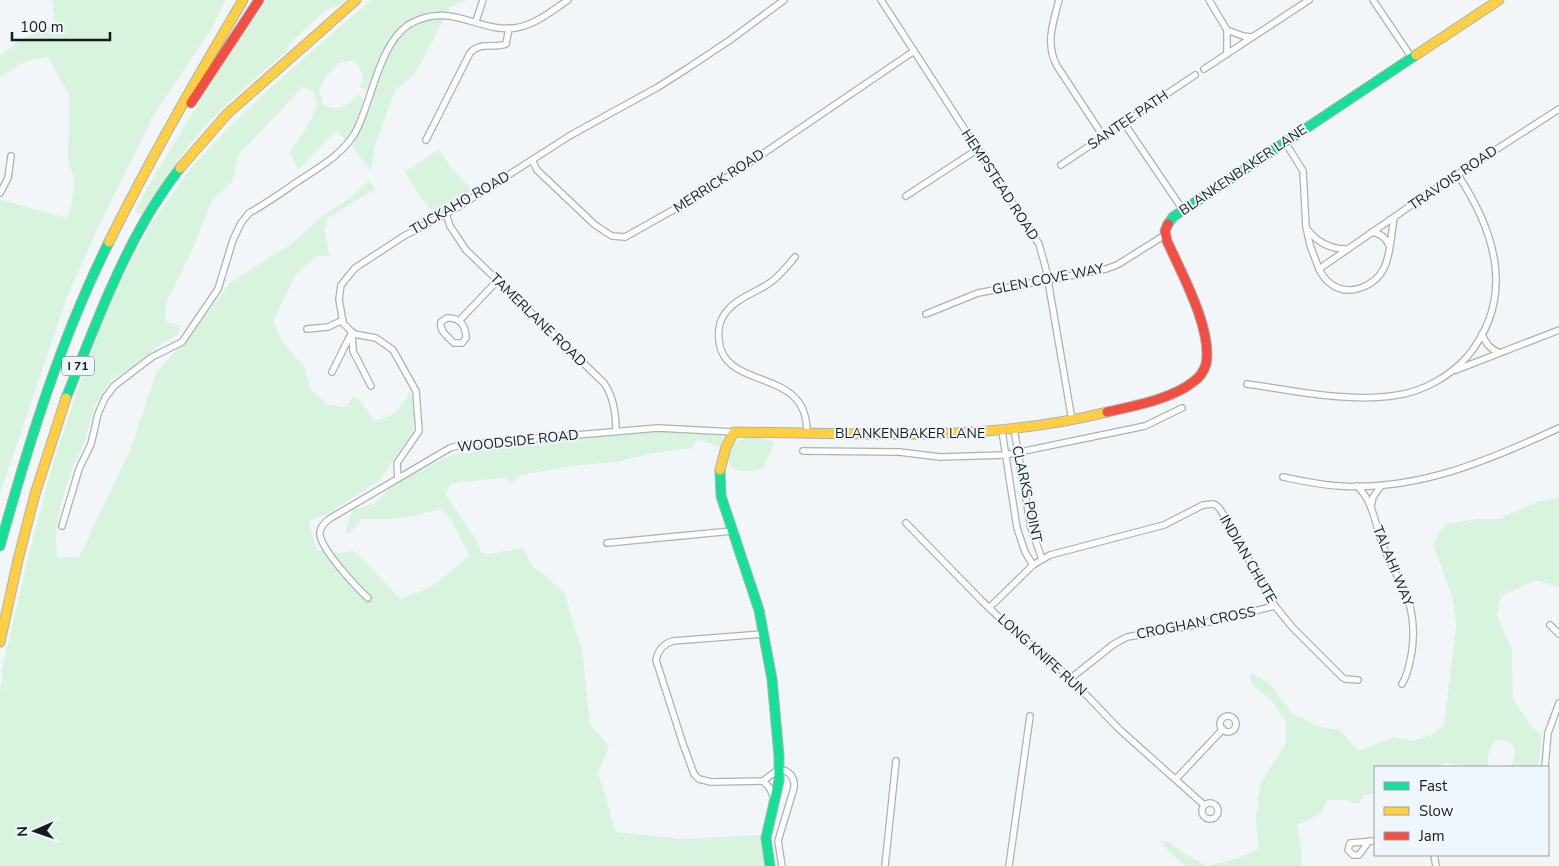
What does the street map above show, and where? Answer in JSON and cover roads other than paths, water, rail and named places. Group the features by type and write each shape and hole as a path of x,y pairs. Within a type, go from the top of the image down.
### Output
{"main road":[{"name":"I 71","path":"0,546 38,416 90,279 123,213 170,132 179,109 243,0"},
{"path":"170,132 181,119 259,0"},
{"name":"I 71","path":"0,642 20,550 35,494 61,413 86,345 109,291 143,223 186,160 227,114 356,0"},
{"name":"BLANKENBAKER LANE","path":"734,432 957,434 1014,429 1101,415 1177,392 1193,382 1204,368 1207,350 1202,325 1165,235 1169,222 1173,217 1499,0"},
{"path":"734,432 723,459 719,478 721,496 752,588 764,634 772,679 779,781 776,801 766,838 770,866"}],"street":[{"path":"476,21 483,0"},
{"path":"62,526 79,469 90,444 104,398 114,386 152,357 182,342 218,289 233,240 249,213 328,162 347,144 360,121 389,47 400,31 418,20 444,14 496,27 524,26 534,22 568,0"},
{"name":"TUCKAHO ROAD","path":"352,332 343,323 339,299 340,285 355,268 404,236 446,214 583,127 658,87 730,40 784,0"},
{"name":"HEMPSTEAD ROAD","path":"881,0 1039,244 1048,279 1072,420"},
{"path":"1059,0 1050,36 1051,54 1102,136"},
{"path":"1208,0 1227,30 1227,54"},
{"path":"1204,69 1309,0"},
{"path":"1373,0 1412,58"},
{"path":"426,140 470,53 474,48 481,45 504,45 507,41 509,28"},
{"path":"1227,30 1252,37"},
{"name":"MERRICK ROAD","path":"532,160 537,170 595,225 612,236 624,237 659,219 745,166 914,51"},
{"name":"SANTEE PATH","path":"1061,165 1195,75"},
{"name":"TRAVOIS ROAD","path":"1319,269 1559,109"},
{"path":"1124,123 1183,210"},
{"path":"1285,142 1303,171 1306,227 1310,245 1319,269 1325,280 1332,286 1353,290 1368,286 1384,268 1394,218"},
{"path":"906,196 978,149"},
{"path":"0,193 8,178 12,156"},
{"path":"1452,372 1474,348 1491,314 1495,299 1496,263 1488,232 1458,175"},
{"name":"TAMERLANE ROAD","path":"446,214 450,226 466,250 604,383 611,394 616,431"},
{"path":"1306,227 1324,245 1336,249 1347,249"},
{"path":"1372,232 1380,234 1389,245"},
{"name":"GLEN COVE WAY","path":"926,314 978,293 1106,269 1117,265 1165,235"},
{"path":"795,257 771,282 729,309 720,325 719,343 723,355 733,366 786,390 796,398 806,417 807,433"},
{"path":"460,321 498,280"},
{"path":"447,318 460,321 464,327 466,338 462,343 457,344 442,331 440,325 447,318"},
{"path":"307,329 328,327 343,320"},
{"path":"1247,384 1292,392 1344,397 1383,397 1414,391 1452,372 1559,330"},
{"path":"332,372 352,332"},
{"path":"352,332 353,351 371,386"},
{"path":"352,332 376,338 393,350 416,391 419,431 397,463 398,478"},
{"path":"1482,334 1486,344 1492,350 1500,353"},
{"path":"803,451 899,452 940,457 1005,455 1146,426 1182,408"},
{"name":"WOODSIDE ROAD","path":"368,598 330,554 322,540 320,530 322,525 329,518 444,452 460,445 616,431 676,428 734,432"},
{"path":"1283,477 1319,484 1357,486 1381,486 1411,481 1464,468 1504,454 1559,428"},
{"name":"CLARKS POINT","path":"1014,429 1031,528 1042,559"},
{"name":"CLARKS POINT","path":"1002,430 1020,539 1033,565"},
{"name":"TALAHI WAY","path":"1357,486 1366,496 1371,507 1383,546 1403,585 1412,613 1414,630 1411,654 1409,668 1402,684"},
{"name":"TALAHI WAY","path":"1371,507 1373,497 1381,486"},
{"name":"INDIAN CHUTE","path":"989,608 1033,565 1042,559 1060,552 1164,525 1203,505 1214,504 1220,509 1275,606 1292,627 1342,677 1358,680"},
{"path":"1014,510 1028,508"},
{"name":"LONG KNIFE RUN","path":"906,523 989,608 1071,678 1119,729 1204,805"},
{"path":"607,543 732,531"},
{"name":"CROGHAN CROSS","path":"1071,678 1114,644 1128,637 1196,625 1275,606"},
{"path":"1550,625 1559,634"},
{"path":"764,634 673,641 660,649 656,660 683,744 696,776 704,782 763,781 779,769 789,772 794,783 778,841 782,866"},
{"path":"1545,766 1548,733 1559,703"},
{"path":"1009,866 1030,716"},
{"path":"1176,778 1223,729"},
{"path":"885,866 896,761"},
{"path":"763,781 769,787 776,801"}]}
